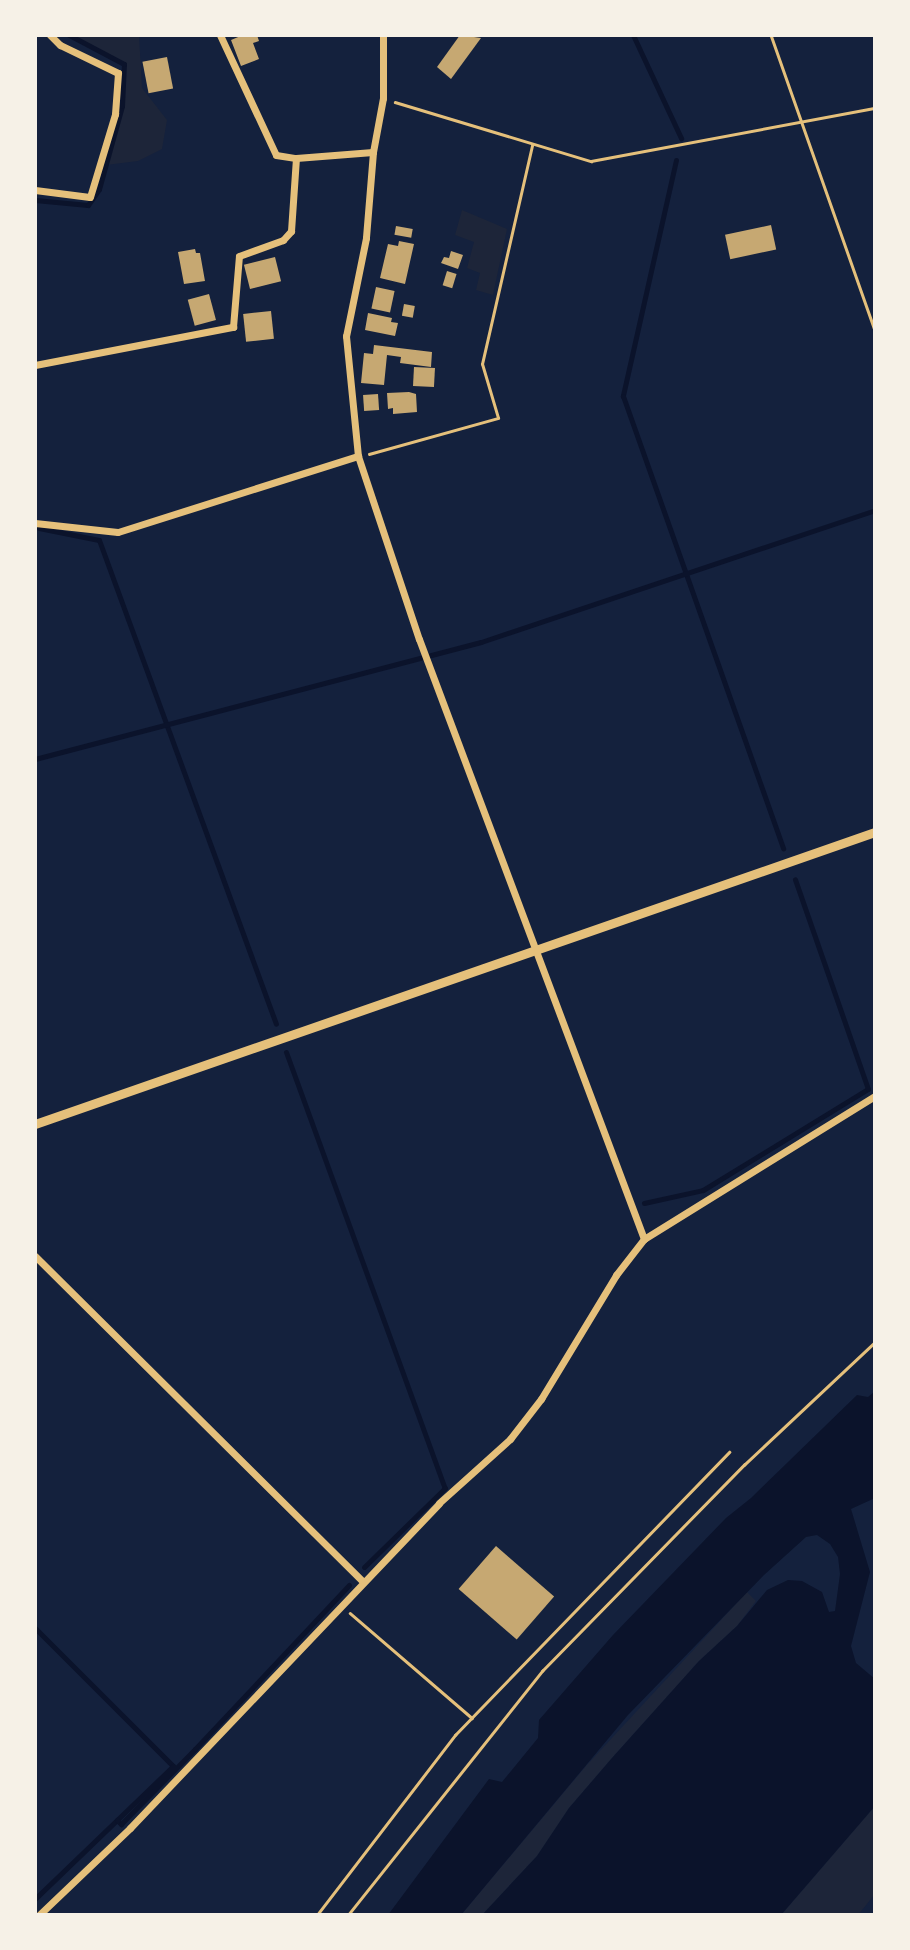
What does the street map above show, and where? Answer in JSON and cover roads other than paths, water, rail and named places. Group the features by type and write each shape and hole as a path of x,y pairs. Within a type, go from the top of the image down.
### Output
{"street":[{"path":"35,190 90,197 115,114 118,73 60,45 50,35"},
{"path":"219,35 276,155 296,158 373,152"},
{"path":"383,35 383,98 373,152 366,238 346,336 358,456 428,665 644,1239"},
{"path":"35,365 233,327 239,256 283,240 291,230 296,158"},
{"path":"35,523 118,532 358,456"},
{"path":"35,1124 875,832"},
{"path":"39,1915 130,1828 439,1503 510,1438 541,1399 616,1275 644,1239 875,1096"},
{"path":"35,1256 363,1582"}],"waterway":[{"path":"35,200 88,205 99,189 122,106 124,64 69,35"},
{"path":"633,35 681,138"},
{"path":"676,160 623,396 783,849"},
{"path":"35,759 481,642 875,510"},
{"path":"39,528 99,540 276,1024"},
{"path":"644,1203 703,1190 868,1089 795,879"},
{"path":"286,1052 445,1488 364,1567"},
{"path":"117,1820 121,1824 349,1585"},
{"path":"35,1628 173,1766 35,1899"}]}
